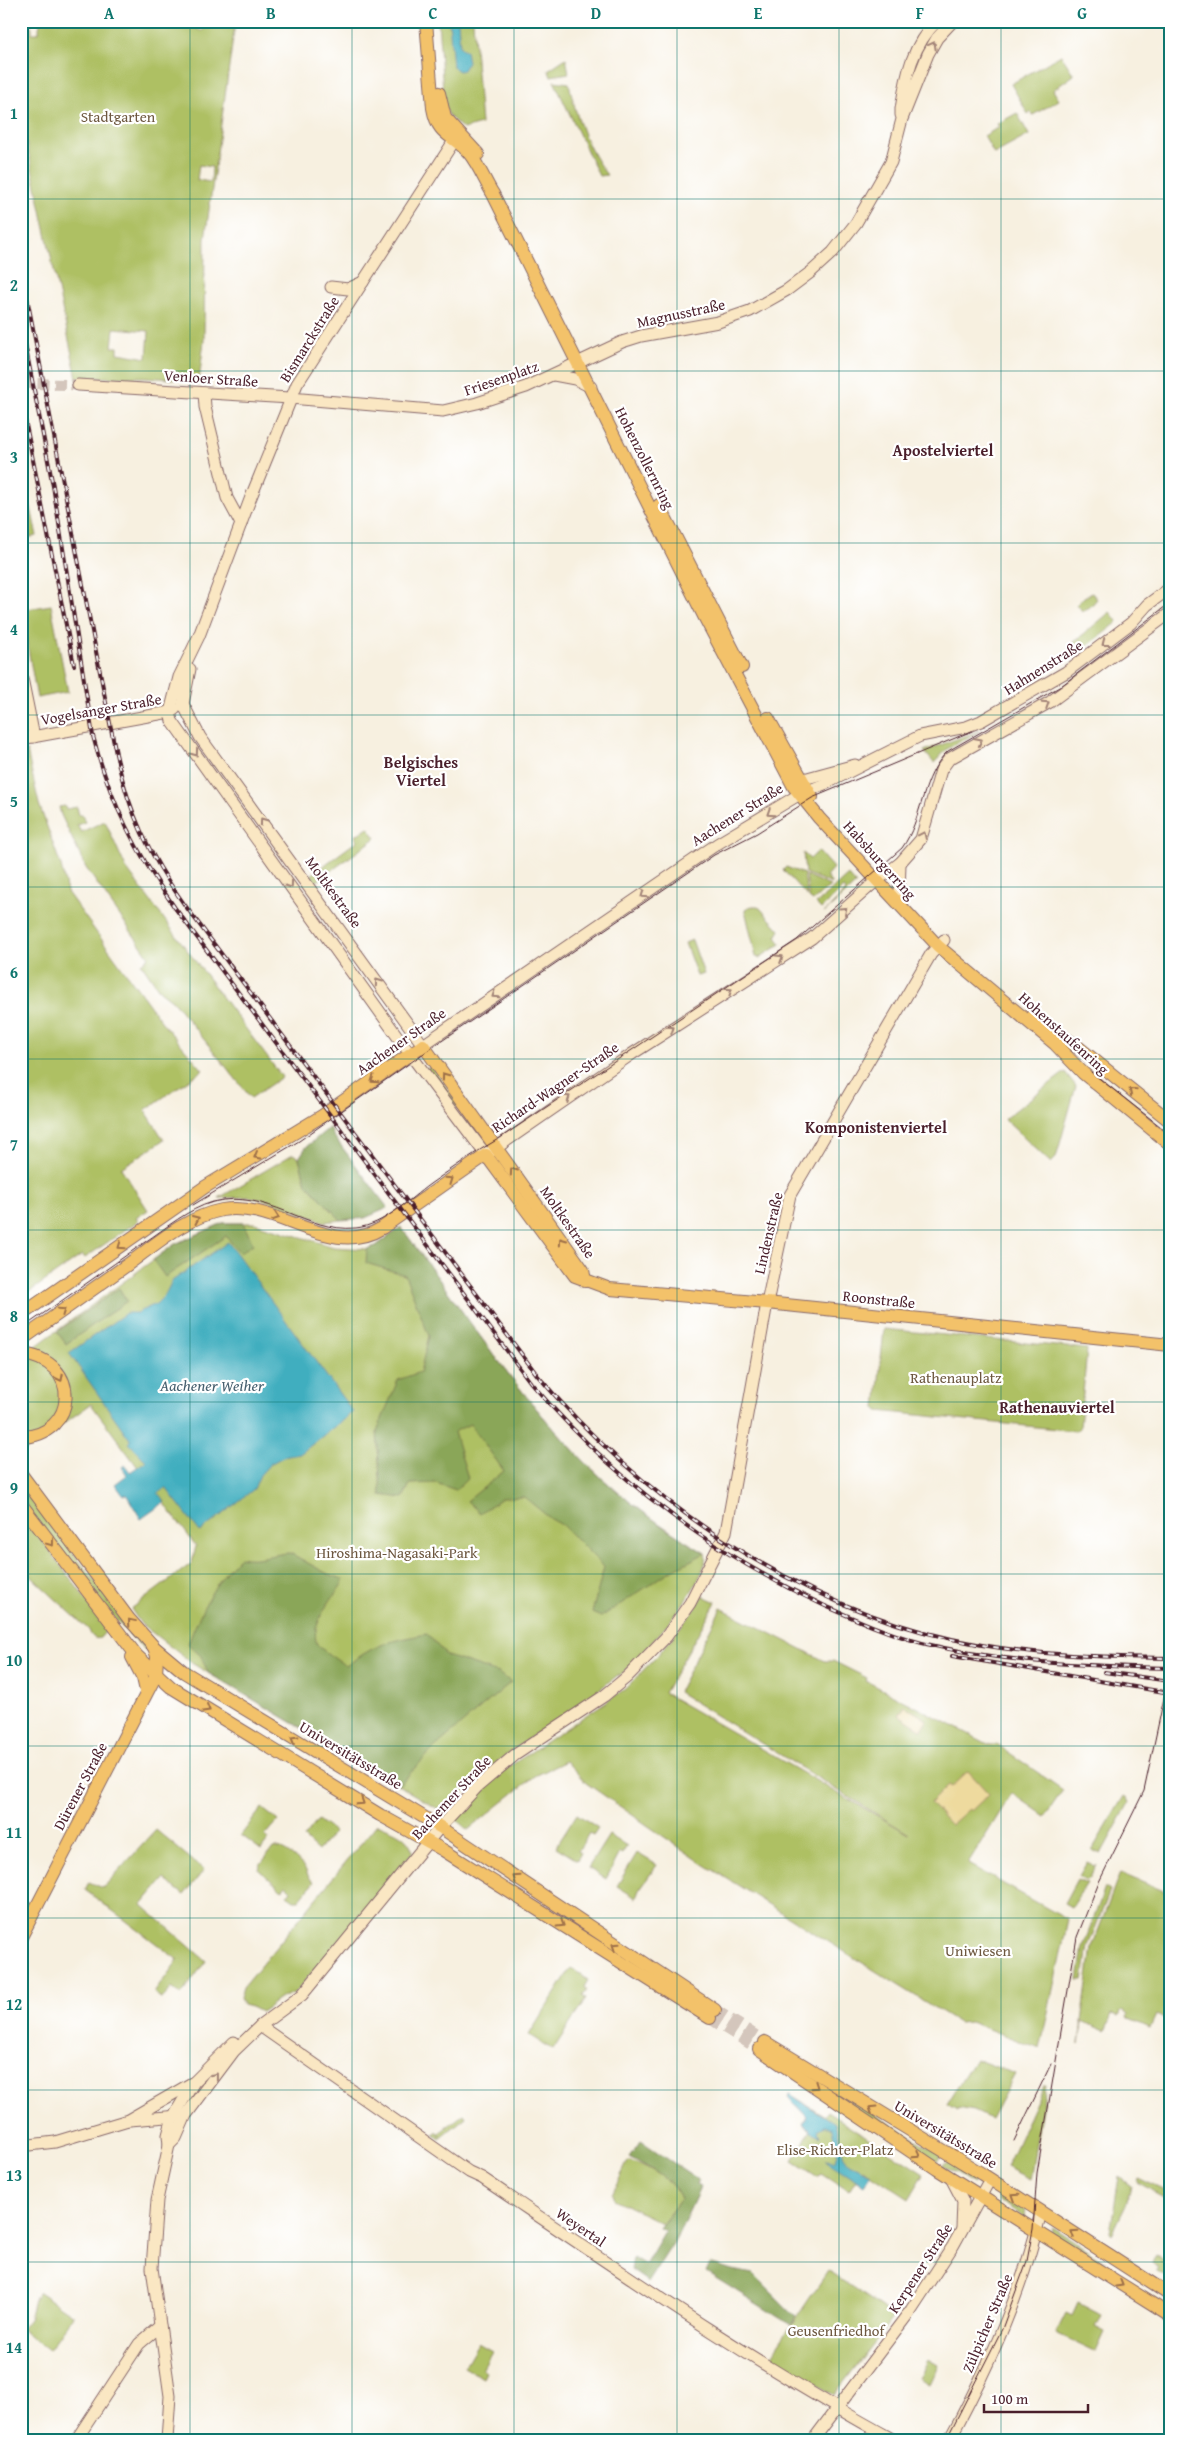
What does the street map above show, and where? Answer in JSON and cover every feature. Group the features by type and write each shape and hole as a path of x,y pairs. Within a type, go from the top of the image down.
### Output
{"main road":[{"path":"426,21 433,108 436,121 457,138"},
{"path":"434,21 440,104 445,118 457,138"},
{"path":"915,68 921,40 937,21"},
{"path":"915,68 936,38 952,21"},
{"name":"Magnusstraße","path":"582,361 622,342 641,336 718,322 740,315 776,296 802,279 833,252 869,204 892,162 915,68"},
{"path":"435,170 457,138"},
{"path":"435,170 447,158 457,138"},
{"name":"Hohenzollernring","path":"457,138 493,194 582,361 802,788"},
{"name":"Bismarckstraße","path":"183,704 186,682 199,636 290,398 298,382 435,170"},
{"path":"331,287 348,288 363,282"},
{"name":"Hohenzollernring","path":"582,361 591,387 704,616 788,777 802,788"},
{"name":"Friesenplatz","path":"431,411 449,411 477,404 554,375 582,361"},
{"path":"554,375 575,379 591,387"},
{"name":"Venloer Straße","path":"78,385 290,398 431,411"},
{"path":"204,393 205,407 227,498 241,524"},
{"name":"Hahnenstraße","path":"878,758 915,739 981,721 1066,672 1131,623 1147,606 1170,588"},
{"name":"Hahnenstraße","path":"944,765 956,754 1058,696 1170,612"},
{"name":"Bismarckstraße","path":"170,712 179,677 199,636"},
{"path":"21,673 34,737"},
{"path":"1016,701 1022,702 1024,707 1017,721"},
{"name":"Vogelsanger Straße","path":"21,739 170,712 183,704"},
{"name":"Moltkestraße","path":"183,704 200,737 423,1045 491,1151"},
{"name":"Moltkestraße","path":"170,712 172,721 410,1054 491,1151 583,1270 585,1281"},
{"name":"Aachener Straße","path":"21,1315 205,1187 314,1121 717,844 802,788 878,758"},
{"name":"Richard-Wagner-Straße","path":"21,1340 174,1231 193,1220 228,1209 258,1211 343,1238 358,1238 382,1228 632,1054 812,938 879,879 900,864 918,844 926,829 944,765"},
{"name":"Habsburgerring","path":"802,788 879,879 941,943"},
{"path":"899,896 900,864"},
{"name":"Habsburgerring","path":"879,879 899,896 941,943"},
{"name":"Hohenstaufenring","path":"941,943 1024,1010 1078,1047 1170,1121"},
{"name":"Hohenstaufenring","path":"941,943 1055,1044 1083,1072 1170,1144"},
{"name":"Lindenstraße","path":"726,1532 768,1303 787,1207 794,1187 931,954 941,943"},
{"name":"Roonstraße","path":"585,1281 610,1289 768,1303 1170,1345"},
{"path":"21,1354 32,1355 48,1362 60,1375 66,1391 64,1408 55,1424 41,1434 21,1437"},
{"name":"Universitätsstraße","path":"21,1474 129,1619 154,1647 184,1672 440,1828 712,2014 429,1842 380,1815 337,1786 183,1695 156,1675 137,1656 21,1504"},
{"name":"Bachemer Straße","path":"168,2145 176,2138 186,2115 234,2051 260,2026 302,1996 440,1828 498,1768 514,1755 604,1696 648,1657 666,1637 690,1603 726,1532"},
{"path":"122,1637 143,1678 146,1691"},
{"path":"137,1656 150,1656 154,1647"},
{"path":"154,1647 157,1656 156,1675 169,1670 184,1672"},
{"name":"Dürener Straße","path":"21,1938 146,1691 156,1675"},
{"path":"337,1786 339,1775 350,1772"},
{"name":"Bachemer Straße","path":"167,2440 170,2396 154,2294 153,2250 157,2200 168,2145 168,2135 173,2117 194,2082 229,2046 248,2030 260,2026"},
{"name":"Weyertal","path":"260,2026 469,2172 482,2178 652,2292 836,2408 894,2440"},
{"name":"Universitätsstraße","path":"1170,2295 990,2179 762,2045 951,2178 1170,2315"},
{"path":"128,2120 194,2082"},
{"path":"21,2146 55,2142 128,2120 186,2115"},
{"path":"951,2178 963,2201 962,2231"},
{"name":"Kerpener Straße","path":"813,2440 911,2310 962,2231 990,2179"},
{"name":"Zülpicher Straße","path":"949,2440 1007,2323 1025,2273 1041,2212"},
{"path":"1094,2268 1107,2267 1111,2262 1109,2257"},
{"path":"1146,2300 1144,2290 1154,2284"},
{"path":"76,2440 139,2344 160,2326"}],"green space":[{"name":"Stadtgarten","path":"21,21 27,21 32,28 32,33 38,33 40,24 38,21 177,21 202,31 211,21 234,21 205,239 204,341 199,381 145,377 77,378 21,117","holes":["199,165 212,167 211,182 197,180","114,328 149,331 147,358 118,353 118,347 112,347"]},
{"path":"438,21 473,21 481,124 463,129 449,116 444,105"},
{"path":"1061,55 1074,75 1053,90 1059,100 1033,115 1031,112 1028,114 1011,84"},
{"path":"566,58 569,73 551,76 548,70"},
{"path":"554,81 569,83 583,131 593,154 607,175 599,176"},
{"path":"1017,113 1029,135 994,154 984,136 999,127 997,124"},
{"path":"21,462 37,536 21,539"},
{"path":"1092,593 1097,599 1090,607 1082,611 1077,604 1084,597"},
{"path":"51,605 68,692 37,698 21,610"},
{"path":"1110,612 1118,622 1080,652 1073,643"},
{"path":"981,730 947,749 934,763 924,751"},
{"path":"27,751 39,804 61,866 67,892 164,1025 203,1070 145,1110 164,1140 121,1168 148,1210 136,1218 138,1221 85,1258 82,1255 21,1298 21,752"},
{"path":"65,806 66,809 77,807 79,815 82,815 85,822 77,825 81,832 105,821 126,868 282,1077 251,1098 173,1001 160,991 141,963 149,957 86,868 61,815 59,807"},
{"path":"368,827 376,838 316,882 311,875 357,841 355,836"},
{"path":"818,851 833,868 826,876 832,884 805,873 803,853 810,859"},
{"path":"786,867 804,874 807,896 783,870"},
{"path":"806,875 830,886 813,901 809,898"},
{"path":"848,875 856,884 824,913 846,891 843,888 821,909 816,904"},
{"path":"752,906 758,906 780,930 776,937 781,944 759,958 756,957 745,910"},
{"path":"692,940 704,974 697,976 685,943"},
{"path":"431,1066 481,1137 480,1138 427,1069"},
{"path":"1065,1072 1076,1086 1056,1158 1051,1163 1004,1119"},
{"path":"330,1127 333,1135 388,1208 365,1218 341,1220 306,1183 299,1158 306,1147"},
{"path":"293,1154 299,1158 306,1183 341,1220 325,1222 268,1201 250,1197 219,1198"},
{"name":"Hiroshima-Nagasaki-Park","path":"223,1223 255,1223 334,1247 367,1249 376,1246 401,1227 490,1350 563,1439 589,1466 630,1502 674,1534 705,1553 704,1565 698,1580 687,1598 658,1636 630,1667 596,1692 597,1694 516,1747 479,1778 445,1813 193,1664 141,1624 131,1609 192,1563 196,1546 91,1404 21,1454 21,1357 175,1244"},
{"path":"223,1223 243,1223 253,1244 240,1253 226,1236 165,1277 153,1260 175,1244"},
{"path":"401,1227 490,1350 563,1439 589,1466 630,1502 674,1534 705,1553 669,1572 601,1617 592,1613 604,1567 562,1525 551,1519 524,1497 502,1498 480,1513 467,1501 504,1471 470,1424 454,1432 468,1478 456,1490 436,1483 410,1484 403,1498 381,1495 377,1431 398,1380 420,1372 429,1336 405,1275 366,1263 367,1249 376,1246"},
{"path":"119,1288 127,1301 66,1344 57,1332"},
{"name":"Rathenauplatz","path":"884,1329 1087,1349 1080,1427 1076,1431 878,1411 876,1408"},
{"path":"21,1484 149,1652 139,1644 104,1606 44,1530 22,1499"},
{"path":"21,1513 104,1623 105,1632 100,1638 93,1637 89,1630 21,1567"},
{"path":"290,1553 326,1573 343,1579 343,1583 328,1603 319,1620 315,1636 319,1646 346,1666 366,1652 384,1644 427,1634 447,1656 498,1673 511,1682 435,1747 399,1785 208,1673 201,1656 188,1644 203,1608 216,1586 240,1557 259,1558"},
{"name":"Uniwiesen","path":"703,1596 716,1602 664,1693 909,1834 678,1692 721,1608 825,1661 833,1661 867,1678 866,1681 990,1745 998,1745 1063,1790 1045,1816 1012,1793 968,1864 1068,1920 1040,2049 970,2022 959,2023 702,1863 586,1783 566,1761 535,1776 468,1830 455,1819 501,1772 625,1689 657,1656 695,1609"},
{"path":"1124,1796 1129,1803 1101,1854 1092,1850"},
{"path":"262,1808 278,1821 265,1836 269,1839 261,1850 241,1835"},
{"path":"577,1814 598,1828 593,1835 589,1833 578,1851 581,1853 577,1860 556,1847"},
{"path":"318,1820 334,1832 318,1851 304,1838"},
{"path":"377,1824 404,1837 413,1852 294,1993 281,1998 261,2012 243,2005 240,1998 243,1987"},
{"path":"156,1830 204,1870 184,1895 164,1879 142,1905 206,1961 181,1995 172,1988 162,1999 154,1993 178,1960 85,1890 89,1882 103,1888"},
{"path":"609,1835 627,1846 622,1854 620,1853 606,1879 588,1868"},
{"path":"273,1848 281,1849 294,1857 314,1882 299,1900 294,1900 287,1895 291,1890 286,1885 282,1890 259,1870 260,1865"},
{"path":"637,1853 657,1865 639,1890 636,1898 617,1886"},
{"path":"1087,1862 1095,1866 1097,1864 1089,1879 1086,1880 1079,1876"},
{"path":"1120,1873 1170,1894 1170,2021 1156,2015 1150,2028 1127,2018 1128,2015 1122,2010 1119,2017 1112,2015 1105,2031 1082,2021 1092,1947"},
{"path":"1077,1879 1087,1883 1071,1907 1064,1903"},
{"path":"1105,1888 1110,1891 1088,1946 1083,1980 1078,1980 1083,1947"},
{"path":"571,1968 589,1980 585,1987 587,1990 583,1996 586,1999 553,2050 529,2035"},
{"path":"975,2059 1015,2074 991,2119 974,2111 958,2108 957,2110 947,2104"},
{"path":"808,2073 941,2155 937,2162 871,2120"},
{"path":"1044,2085 1046,2085 1030,2179 1006,2167"},
{"name":"Elise-Richter-Platz","path":"790,2094 825,2116 828,2112 924,2174 909,2199 863,2169 849,2191 821,2173 818,2177 793,2161 811,2130 803,2124 807,2117 788,2097"},
{"path":"464,2114 466,2117 440,2138 434,2134 437,2131 441,2136 439,2133"},
{"path":"641,2141 699,2180 697,2184 701,2186 676,2239 648,2282 631,2270 633,2257 645,2265 665,2231 659,2228 681,2199 678,2192 666,2180 629,2157"},
{"path":"950,2160 978,2177 974,2184 942,2165"},
{"path":"628,2161 659,2174 678,2192 681,2199 662,2223 614,2199 612,2194"},
{"path":"1119,2177 1131,2186 1126,2205 1112,2234 1110,2232"},
{"path":"1138,2178 1170,2193 1170,2199 1137,2182"},
{"path":"996,2190 1025,2207 1024,2217 999,2201"},
{"path":"1052,2227 1106,2262 1106,2263 1051,2233"},
{"path":"1156,2255 1170,2264 1170,2279 1157,2270 1159,2268 1152,2263"},
{"path":"710,2263 753,2274 796,2317 791,2325 706,2272"},
{"name":"Geusenfriedhof","path":"828,2271 895,2316 834,2395 770,2357"},
{"path":"39,2292 73,2315 49,2350 21,2329 29,2319 34,2299"},
{"path":"1078,2303 1101,2315 1095,2327 1105,2332 1096,2352 1056,2333 1066,2313 1072,2316"},
{"path":"478,2343 492,2351 482,2369 486,2372 483,2378 464,2367"},
{"path":"927,2360 938,2365 929,2384 918,2378"}],"sand":[{"path":"905,1706 927,1720 922,1730 899,1715"},
{"path":"968,1771 989,1794 971,1811 969,1809 951,1825 930,1803 948,1785 951,1787"}],"water":[{"path":"449,21 458,21 460,47 466,51 468,62 463,70 459,71 453,67"},
{"name":"Aachener Weiher","path":"228,1242 353,1412 300,1454 283,1457 270,1464 260,1475 254,1489 200,1532 166,1488 158,1493 165,1502 141,1519 126,1494 123,1495 115,1484 127,1475 122,1467 125,1465 130,1472 146,1461 129,1443 131,1441 69,1353 126,1313 136,1313 156,1304 165,1295 172,1281"},
{"path":"790,2094 835,2124 844,2157 849,2164 871,2174 864,2185 825,2160 834,2161 838,2155 832,2129 825,2126 818,2130 820,2136 810,2131 811,2129 803,2124 807,2117 788,2097"}],"tunnel":[{"path":"21,383 78,385"},
{"path":"715,2010 765,2042"},
{"path":"710,2018 759,2049"}],"tram line":[{"path":"21,1329 178,1219 195,1209 213,1202 233,1199 252,1201 269,1205 320,1224 338,1228 366,1226 386,1217 464,1160 797,940 902,848 909,837 932,773 948,751 1061,686 1170,603"},
{"path":"193,1205 299,1141 714,855 757,833 812,798 972,731"},
{"path":"1091,1072 1170,1134"},
{"path":"946,2440 1002,2329 1027,2261 1033,2229 1037,2173 1077,1937 1098,1884 1144,1791 1170,1670"},
{"path":"1014,2141 1051,2064"}],"railway":[{"path":"21,247 26,273"},
{"path":"21,267 116,754 127,795 142,833 160,868 184,904 538,1376 582,1424 630,1469 682,1511 737,1549 795,1582 856,1609 918,1630 982,1645 1029,1652 1170,1658"},
{"path":"21,324 53,486 93,736 116,805 126,826 148,867 175,908 531,1383 562,1418 595,1450 665,1510 702,1537 741,1561 823,1605 897,1635 952,1650 1045,1662 1170,1668"},
{"path":"21,400 74,665"},
{"path":"952,1656 1170,1693"},
{"path":"1104,1672 1170,1681"}],"district":[{"name":"Apostelviertel","path":"943,450"},
{"name":"Belgisches Viertel","path":"421,771"},
{"name":"Komponistenviertel","path":"876,1127"},
{"name":"Rathenauviertel","path":"1057,1407"}]}
